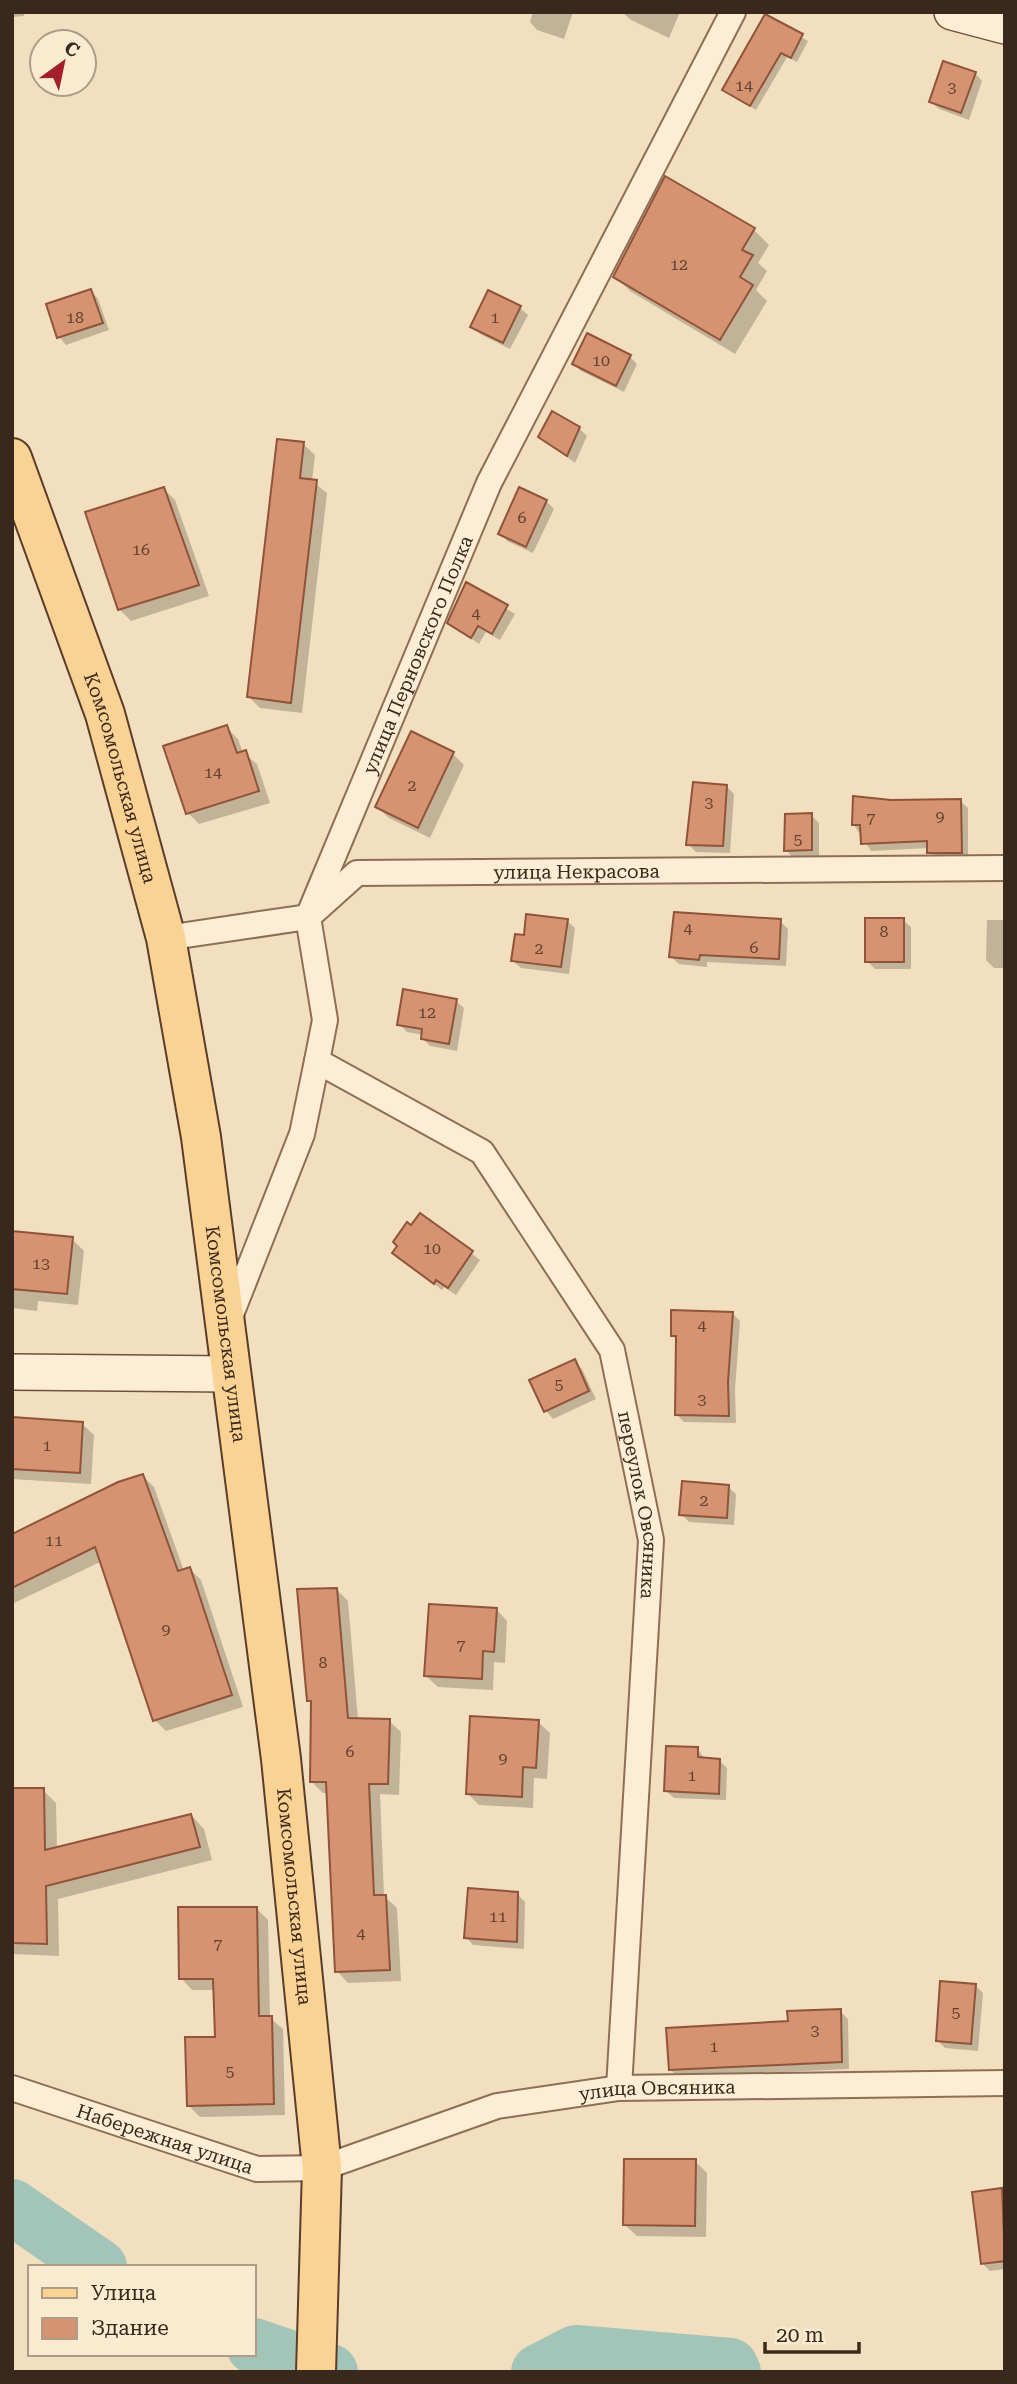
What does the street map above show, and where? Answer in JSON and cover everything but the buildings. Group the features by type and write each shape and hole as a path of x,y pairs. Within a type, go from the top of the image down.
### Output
{"main road":[{"name":"Комсомольская улица","path":"12,458 25,526 105,714 166,937 201,1137 281,1759 322,2168 316,2372"}],"street":[{"name":"улица Перновского Полка","path":"308,917 489,483 733,12"},
{"path":"952,12 1005,26"},
{"name":"улица Некрасова","path":"308,917 357,873 1005,868"},
{"path":"166,937 308,917 325,1020 302,1134 225,1329"},
{"name":"переулок Овсяника","path":"317,1061 482,1152 612,1350 651,1540 619,2088"},
{"path":"12,1372 231,1374"},
{"name":"улица Овсяника","path":"322,2168 497,2106 619,2088 1005,2083"},
{"name":"Набережная улица","path":"12,2088 257,2169 322,2168"}],"waterway":[{"path":"12,2207 96,2265"},
{"path":"256,2347 330,2372"},
{"path":"539,2372 576,2353 730,2366 733,2372"}]}
